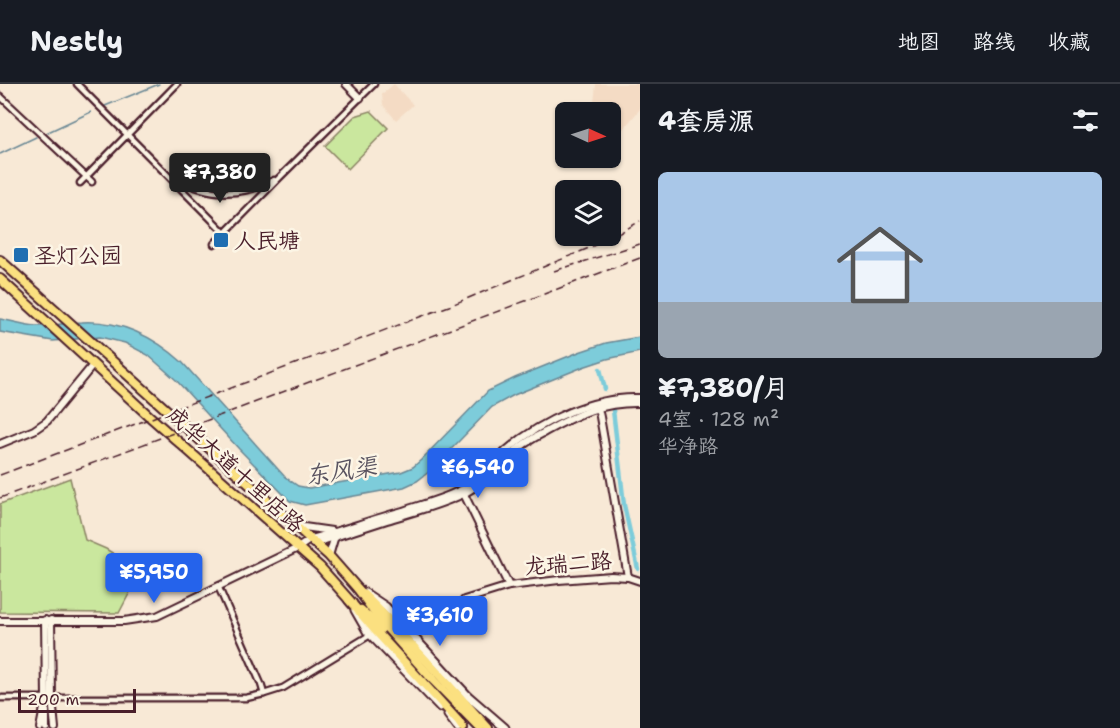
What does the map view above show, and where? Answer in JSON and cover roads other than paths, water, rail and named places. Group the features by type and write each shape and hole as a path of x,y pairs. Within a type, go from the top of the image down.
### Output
{"main road":[{"name":"成华大道十里店路","path":"0,260 329,556 358,589 377,624"},
{"path":"0,279 4,286"},
{"name":"成华大道十里店路","path":"4,286 320,567 349,600 377,624"},
{"path":"358,589 386,607 468,696 505,728"},
{"path":"377,624 488,728"},
{"path":"377,624 461,726"},
{"path":"377,624 473,728"},
{"path":"377,624 480,728"},
{"path":"477,716 495,728"}],"street":[{"path":"77,84 225,233"},
{"path":"80,183 177,84"},
{"path":"346,84 360,98"},
{"path":"214,244 374,84"},
{"path":"0,96 92,183"},
{"path":"164,171 194,188 218,193 243,191 280,177"},
{"path":"0,444 34,430 47,421 93,365"},
{"path":"0,621 124,621 157,616 313,541 463,491 526,436 567,413 625,397 640,398"},
{"path":"597,405 640,403"},
{"path":"597,405 628,578"},
{"path":"463,491 509,586"},
{"path":"297,526 336,534"},
{"path":"329,556 336,534"},
{"name":"龙瑞二路","path":"464,600 509,586 559,580 610,576 640,581"},
{"path":"218,586 264,694"},
{"path":"46,728 49,698 48,620"},
{"path":"0,698 246,698 283,688 377,624"},
{"path":"40,728 49,698"},
{"path":"49,698 54,728"}],"water":[{"path":"0,319 36,326 96,322 123,327 148,338 182,362 285,477 298,486 309,488 401,472 413,467 488,391 515,378 606,343 640,337 640,352 583,367 514,395 492,407 430,471 404,487 305,505 290,501 176,380 148,355 125,343 100,337 53,341 0,332"}],"waterway":[{"path":"105,106 159,84"},
{"path":"46,133 91,112"},
{"path":"0,154 36,137"},
{"path":"600,369 605,389"},
{"path":"613,410 624,505 638,569"}],"railway":[{"path":"0,475 449,306 589,248 640,221"},
{"path":"554,271 640,244"},
{"path":"0,498 640,258"}],"place":[{"name":"人民塘","path":"221,240"},
{"name":"圣灯公园","path":"21,255"}],"water label":[{"name":"东风渠","path":"341,471"}]}
